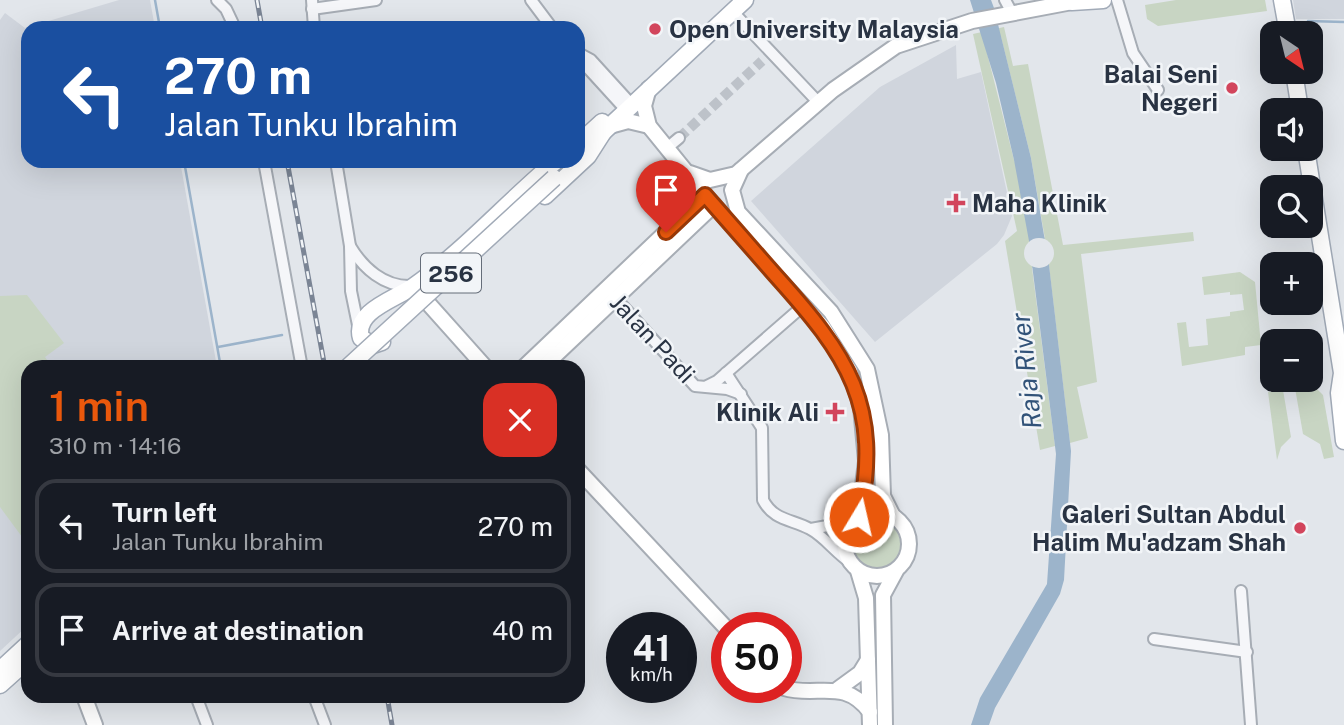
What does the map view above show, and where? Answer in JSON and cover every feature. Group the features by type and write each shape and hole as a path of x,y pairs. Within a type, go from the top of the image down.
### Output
{"main road":[{"path":"686,170 704,179 717,180 741,170 818,102 871,60 896,46 1006,9 1103,0"},
{"path":"1282,0 1286,21"},
{"path":"585,150 738,6"},
{"path":"650,87 644,106 649,126 709,200 803,306 841,354 855,384 866,461 857,519 845,541 866,598 870,718"},
{"path":"585,138 612,113 627,109"},
{"path":"585,157 606,130 628,121 649,126"},
{"path":"1308,161 1343,373 1339,393 1344,441"},
{"path":"548,168 415,285 365,316 360,332 366,343 377,345 576,168"},
{"name":"256","path":"356,360 565,168"},
{"path":"741,170 732,190 738,212 815,294 863,362 881,428 883,496 909,538 909,550 883,595 886,725"},
{"path":"532,360 611,293 709,200"},
{"path":"549,360 611,293"},
{"path":"427,302 479,360"},
{"path":"585,477 711,612"},
{"path":"857,519 874,512 893,516"},
{"path":"854,567 877,577 896,570"},
{"path":"2,678 21,653"},
{"path":"838,690 860,673 868,660"},
{"path":"2,678 21,665"},
{"path":"0,698 21,680"},
{"path":"802,691 838,690 858,698 870,718"},
{"path":"87,703 95,725"}],"street":[{"path":"217,0 226,9 231,21"},
{"path":"312,4 376,0"},
{"path":"531,0 547,21"},
{"path":"1117,0 1133,53 1158,90"},
{"path":"738,6 771,52 818,102"},
{"path":"761,61 771,52"},
{"path":"585,65 627,109"},
{"path":"667,148 679,138"},
{"path":"265,168 301,360"},
{"path":"337,168 350,246 351,291 360,332"},
{"path":"350,246 375,275 399,285 415,285"},
{"name":"Jalan Padi","path":"611,293 700,388"},
{"path":"700,388 713,384 803,306"},
{"path":"726,373 762,428 763,500 768,509 777,517 811,529 854,567"},
{"path":"700,388 720,388 741,394"},
{"path":"585,468 624,512"},
{"path":"811,529 857,519"},
{"path":"1241,591 1251,725"},
{"path":"1154,639 1247,652"},
{"path":"199,703 207,725"},
{"path":"317,703 325,725"}],"shaded area":[{"path":"119,0 150,0 154,21 48,21"},
{"path":"1293,0 1344,0 1344,19 1296,19"},
{"path":"5,13 21,25 21,168 181,168 216,360 21,360 21,632 0,651 0,20"},
{"path":"956,45 957,79 981,72 1012,216 997,244 875,342 751,201 880,87"}],"green space":[{"path":"1176,0 1265,0 1267,11 1158,26 1147,19 1145,5"},
{"path":"1004,27 1013,66 1028,64 1063,245 1193,232 1194,241 1081,254 1097,382 1077,387 1088,438 1070,443 1049,266 1032,268 1055,446 1040,450 1005,241 1017,231 973,34","holes":["1001,37 1031,158 1045,239 1014,160 984,41"]},
{"path":"1240,272 1255,282 1260,345 1245,347 1245,355 1182,366 1177,323 1186,322 1189,347 1208,345 1206,319 1230,316 1230,312 1244,310 1242,294 1230,295 1230,292 1204,295 1202,277"},
{"path":"27,295 64,343 45,357 47,360 21,360 21,536 0,507 0,296"},
{"path":"1268,392 1283,392 1291,437 1281,447 1277,460"},
{"path":"1296,392 1320,392 1323,395 1334,457 1324,459 1320,444 1303,434"},
{"path":"881,518 891,522 899,530 903,545 899,560 891,568 871,572 861,568 853,560 849,540 853,530 861,522"}],"water":[{"path":"970,0 991,0 1031,158 1049,265 1071,451 1064,580 1060,594 995,708 989,725 971,725 980,698 1047,584 1056,454 1029,241 1014,160 996,83"}],"pier":[{"path":"1039,238 1045,239 1053,247 1053,259 1045,267 1039,268 1033,267 1025,259 1024,253 1025,247 1033,239"}],"waterway":[{"path":"155,0 159,21"},
{"path":"1323,21 1344,22"},
{"path":"185,168 220,360"},
{"path":"218,347 282,335"}],"tunnel":[{"path":"679,138 762,61"}],"railway":[{"path":"257,0 261,21"},
{"path":"288,168 324,360"},
{"path":"388,703 392,725"}],"place":[{"name":"Open University Malaysia","path":"655,29"},
{"name":"Balai Seni Negeri","path":"1232,88"},
{"name":"Maha Klinik","path":"956,203"},
{"name":"Klinik Ali","path":"835,412"},
{"name":"Galeri Sultan Abdul Halim Mu'adzam Shah","path":"1300,528"}],"route":[{"path":"666,232 705,195 823,327 850,371 861,407 866,461 859,517"}],"water label":[{"name":"Raja River","path":"1026,371"}]}
